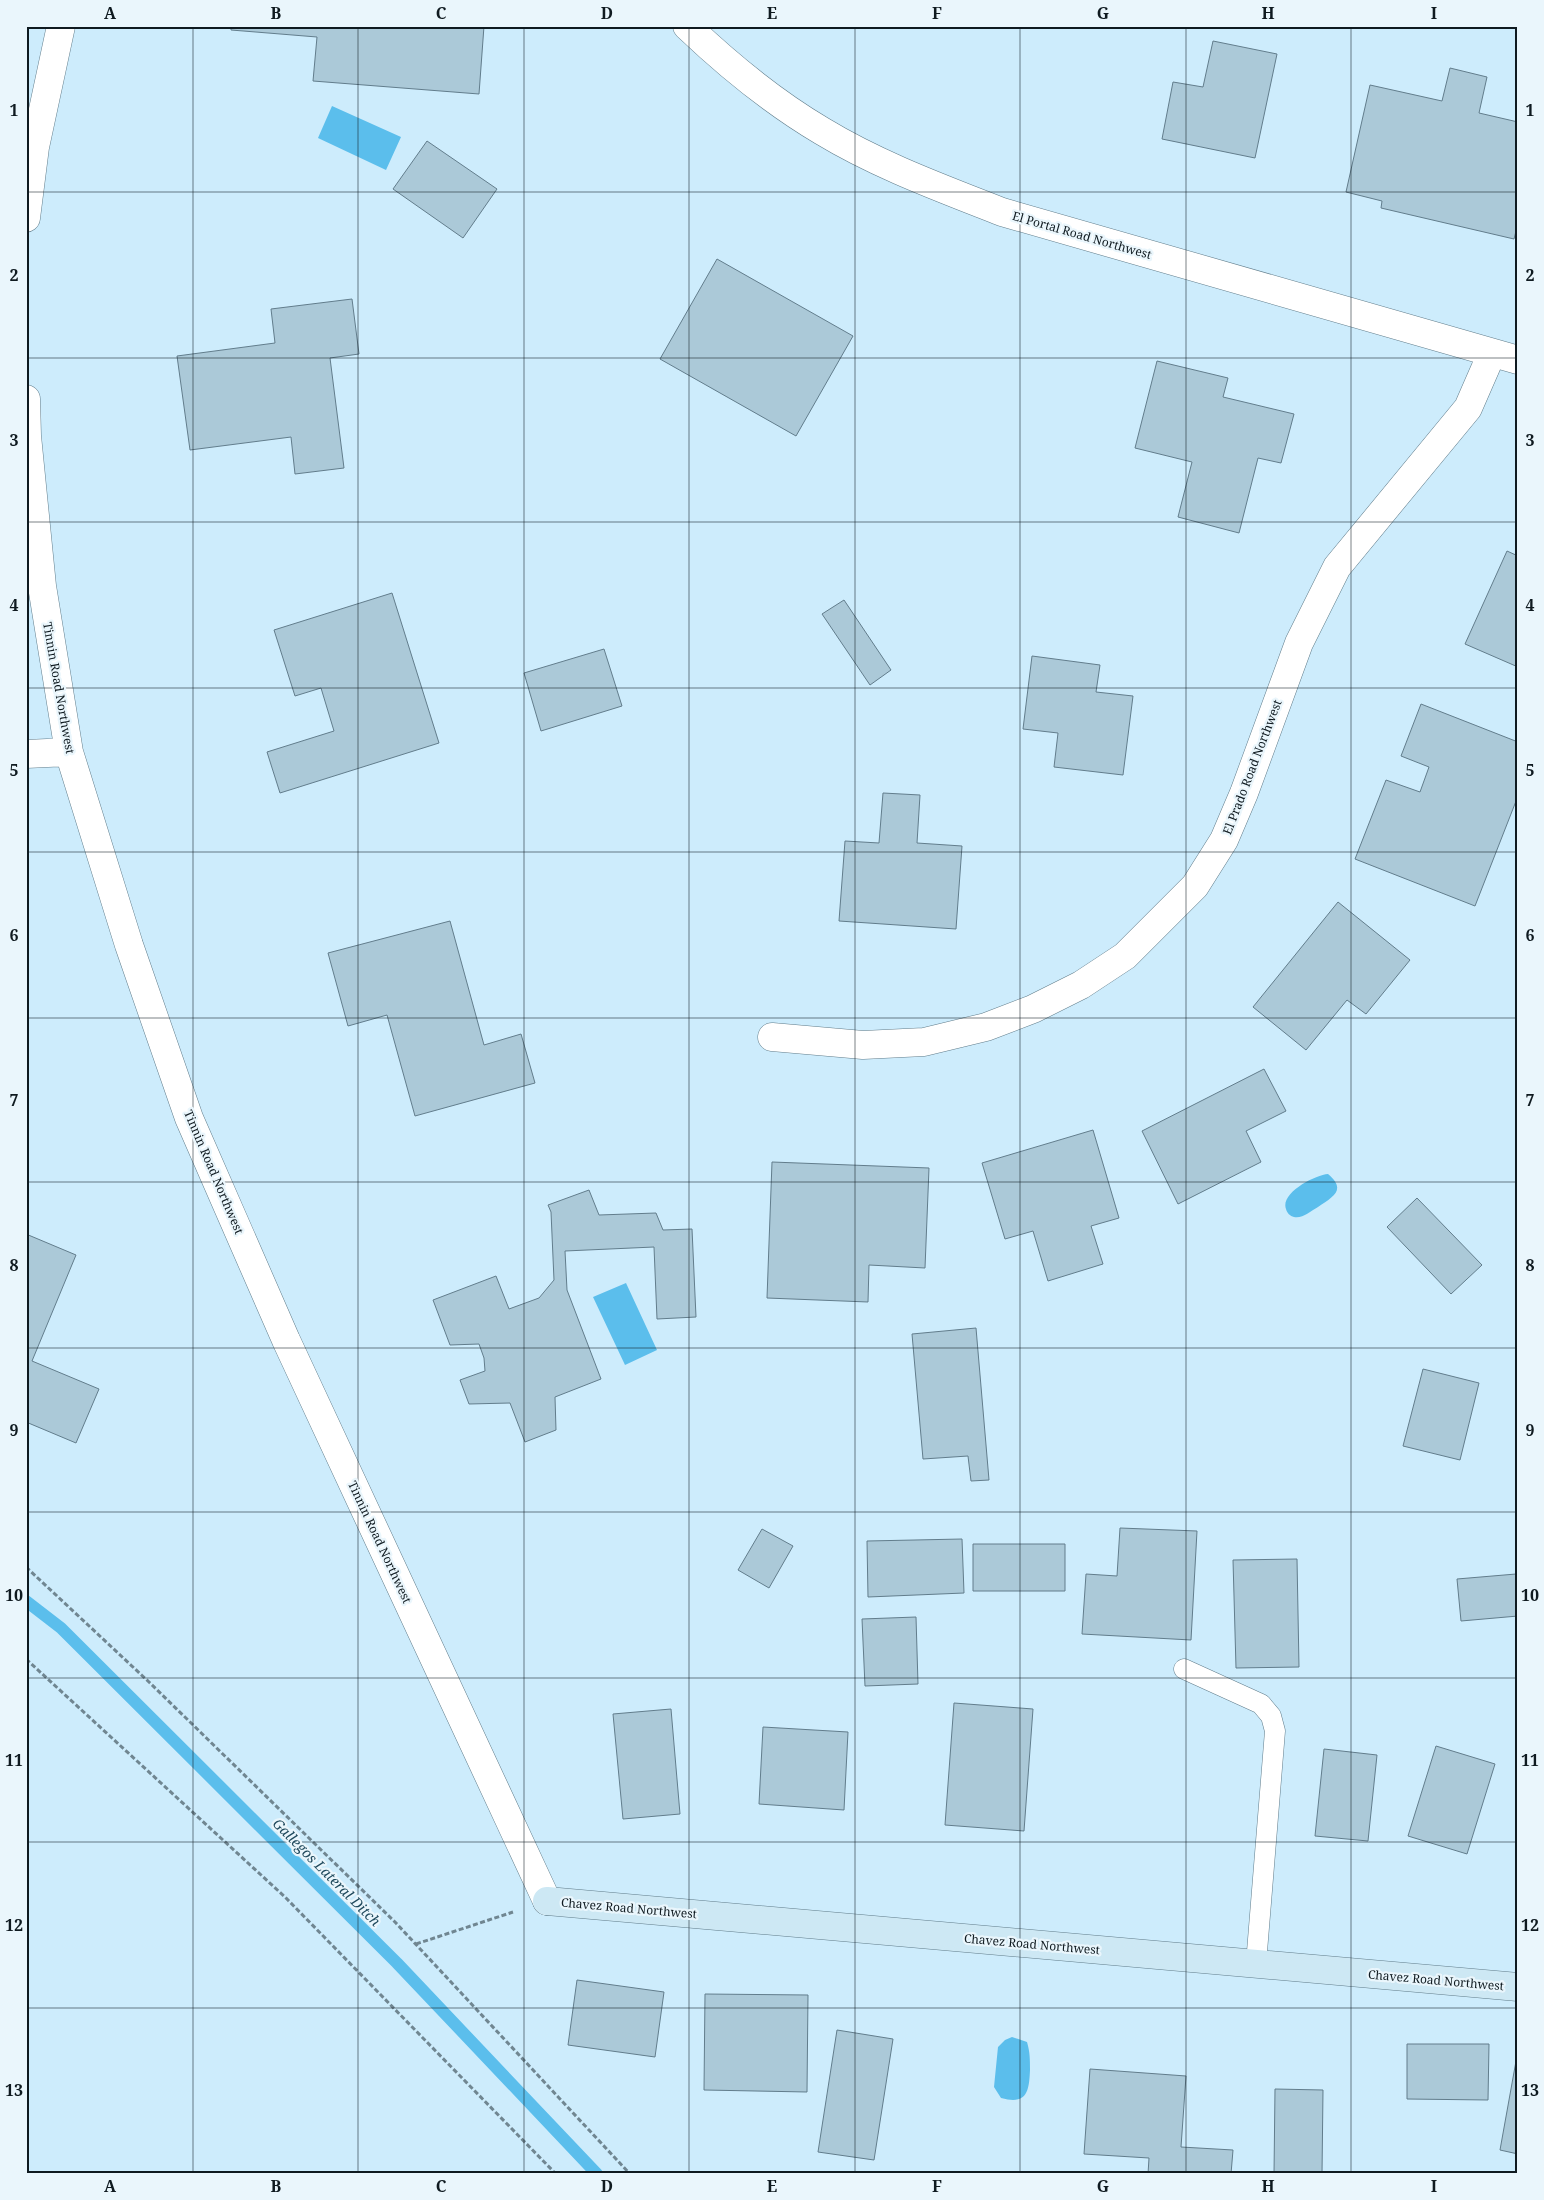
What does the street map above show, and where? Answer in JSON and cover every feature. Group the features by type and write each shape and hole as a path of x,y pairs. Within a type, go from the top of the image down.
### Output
{"street":[{"path":"26,218 35,147 61,26"},
{"name":"El Portal Road Northwest","path":"687,26 720,58 822,131 874,159 933,185 1002,212 1518,360"},
{"name":"El Prado Road Northwest","path":"772,1037 863,1045 924,1042 986,1027 1033,1009 1081,985 1125,956 1194,886 1224,840 1244,793 1299,643 1337,567 1468,408 1492,353"},
{"name":"Tinnin Road Northwest","path":"26,398 27,436 42,586 69,752 130,945 189,1118 286,1340 546,1901"},
{"path":"26,754 69,752"},
{"name":"Chavez Road Northwest","path":"546,1901 1518,1987"}],"lane":[{"path":"1184,1669 1261,1704 1271,1716 1275,1731 1256,1964"}],"path":[{"path":"26,1567 149,1682 416,1944 630,2174"},
{"path":"26,1659 285,1897 556,2174"},
{"path":"416,1944 546,1901"}],"water":[{"path":"332,106 401,137 386,170 318,138"},
{"path":"1328,1174 1337,1184 1336,1193 1329,1200 1303,1216 1291,1216 1287,1212 1286,1203 1293,1191 1307,1181"},
{"path":"626,1283 657,1350 625,1365 593,1297"},
{"path":"1012,2037 1027,2042 1030,2056 1029,2085 1025,2095 1016,2100 1001,2098 994,2087 998,2047 1005,2040"}],"building":[{"path":"231,26 484,26 479,94 313,81 317,37 231,30"},
{"path":"1213,41 1277,54 1255,158 1162,139 1173,82 1203,87"},
{"path":"1450,68 1487,77 1479,113 1518,122 1518,223 1514,239 1381,208 1382,201 1346,192 1370,85 1442,101"},
{"path":"427,141 497,189 463,238 393,189"},
{"path":"717,259 853,336 796,436 660,359"},
{"path":"352,299 359,354 330,358 344,468 295,474 291,437 190,450 177,356 275,343 271,309"},
{"path":"1157,361 1228,378 1223,397 1294,414 1281,463 1258,458 1239,533 1178,517 1192,462 1135,448"},
{"path":"1507,551 1518,556 1518,667 1465,644"},
{"path":"392,593 439,743 280,793 267,752 334,731 321,688 295,696 274,630"},
{"path":"844,600 891,670 870,685 822,614"},
{"path":"604,649 622,706 541,731 524,673"},
{"path":"1032,656 1100,665 1096,692 1133,696 1123,775 1054,767 1058,733 1023,729"},
{"path":"1421,704 1518,742 1518,796 1475,906 1355,859 1386,780 1420,792 1429,767 1401,756"},
{"path":"883,793 920,795 917,843 962,846 956,929 839,921 845,841 879,843"},
{"path":"1338,902 1410,960 1366,1014 1347,1000 1306,1050 1253,1007"},
{"path":"450,921 484,1045 521,1034 535,1083 415,1116 387,1015 348,1026 328,953"},
{"path":"1264,1069 1286,1111 1246,1131 1261,1162 1178,1204 1142,1131"},
{"path":"1093,1130 1119,1218 1091,1226 1103,1264 1048,1281 1033,1231 1005,1239 982,1163"},
{"path":"772,1162 929,1168 925,1268 869,1265 868,1302 767,1298"},
{"path":"589,1190 599,1215 656,1213 663,1230 692,1229 696,1317 657,1319 654,1247 565,1251 567,1290 601,1379 555,1397 556,1430 525,1442 510,1403 469,1404 460,1380 485,1371 484,1358 479,1344 450,1345 433,1300 496,1276 509,1309 539,1298 554,1280 551,1212 548,1205"},
{"path":"1417,1198 1482,1265 1451,1294 1387,1227"},
{"path":"26,1234 76,1255 32,1361 99,1389 76,1443 26,1422"},
{"path":"976,1328 989,1480 971,1481 968,1456 923,1459 912,1334"},
{"path":"1423,1369 1479,1383 1460,1460 1403,1446"},
{"path":"1120,1528 1197,1531 1191,1640 1082,1634 1086,1574 1117,1576"},
{"path":"762,1529 793,1546 769,1588 738,1570"},
{"path":"962,1539 964,1593 868,1597 867,1541"},
{"path":"973,1544 1065,1544 1065,1591 973,1591"},
{"path":"1297,1559 1299,1667 1236,1668 1233,1560"},
{"path":"1516,1574 1518,1616 1461,1621 1457,1579"},
{"path":"916,1617 918,1684 865,1686 862,1619"},
{"path":"954,1703 1033,1709 1024,1831 945,1825"},
{"path":"671,1709 680,1814 623,1819 613,1714"},
{"path":"763,1727 848,1732 844,1810 759,1804"},
{"path":"1436,1746 1495,1764 1467,1854 1408,1836"},
{"path":"1324,1749 1377,1755 1368,1841 1315,1836"},
{"path":"577,1980 664,1992 655,2057 568,2045"},
{"path":"705,1994 808,1995 807,2092 704,2090"},
{"path":"837,2030 893,2039 874,2160 818,2152"},
{"path":"1407,2044 1489,2044 1488,2100 1407,2099"},
{"path":"1518,2050 1518,2154 1500,2150"},
{"path":"1090,2069 1186,2076 1181,2147 1233,2150 1231,2174 1148,2174 1149,2158 1084,2154"},
{"path":"1275,2089 1323,2090 1322,2174 1274,2174"}],"waterway":[{"name":"Gallegos Lateral Ditch","path":"26,1601 61,1628 397,1963 597,2174"}]}
